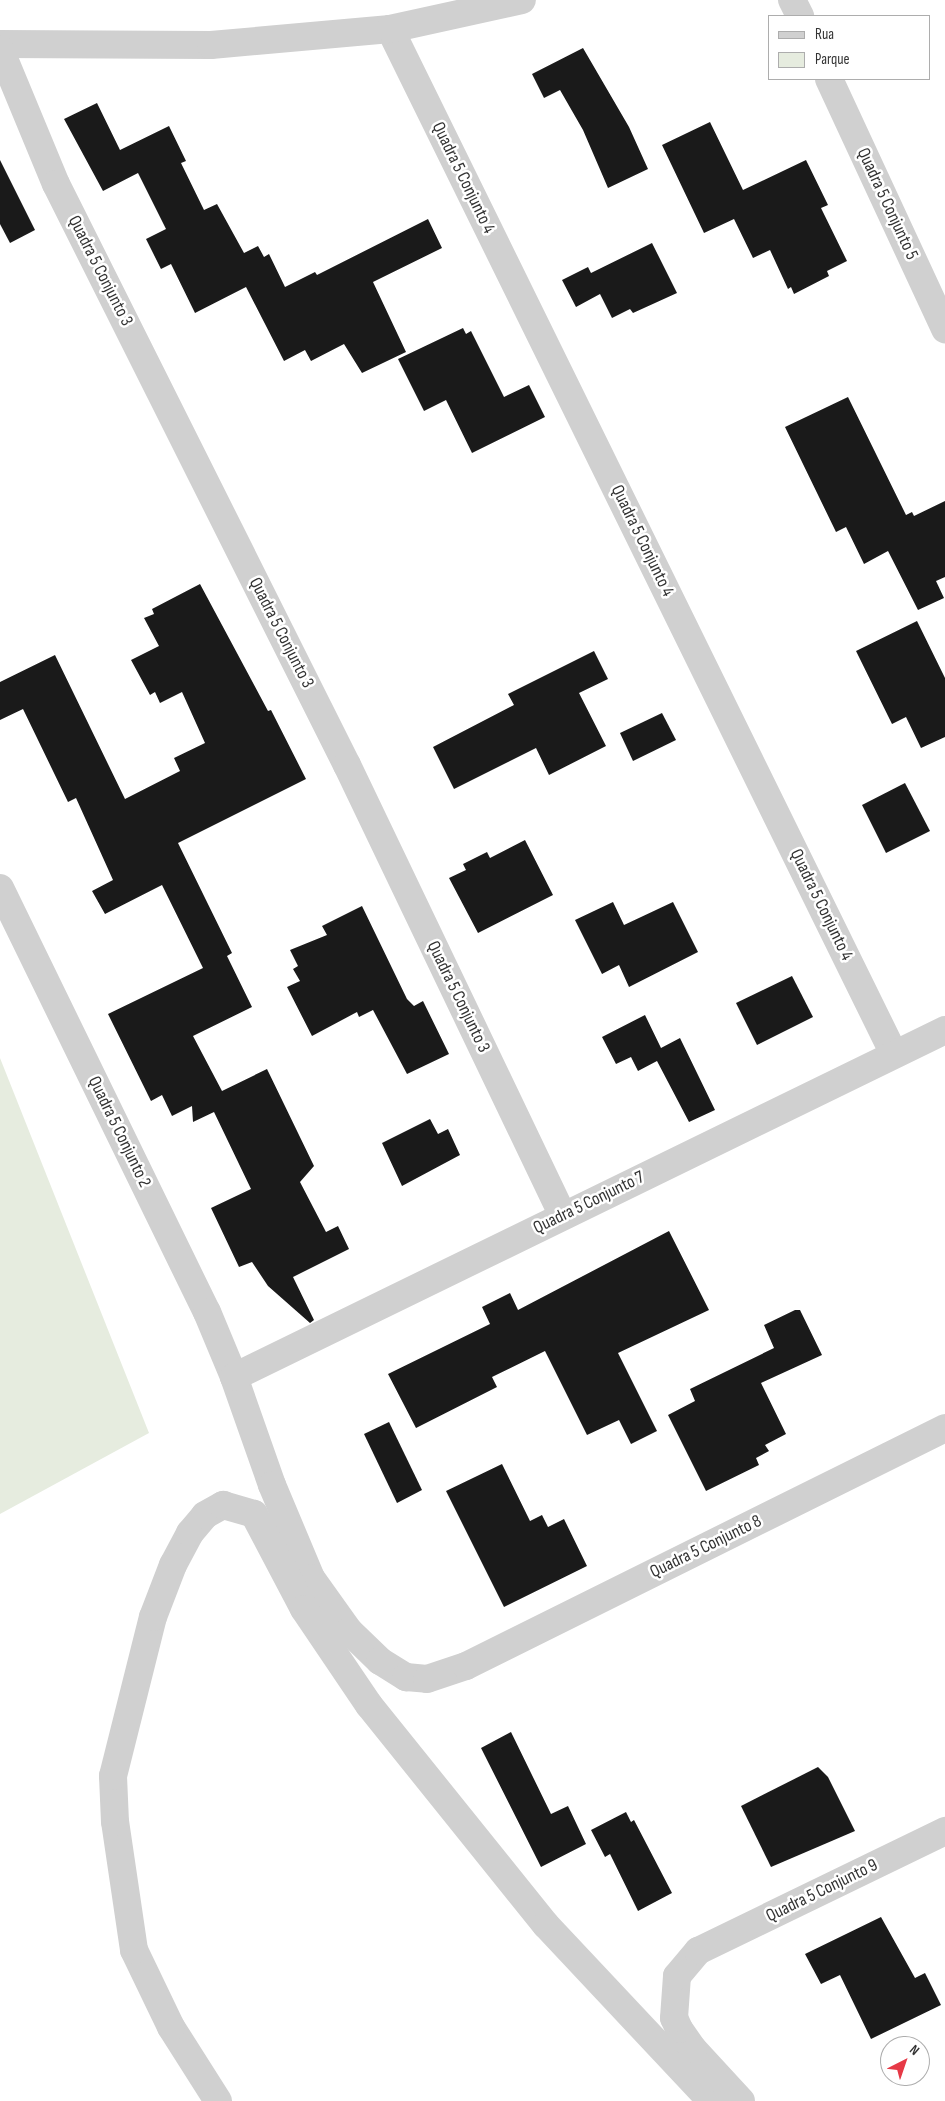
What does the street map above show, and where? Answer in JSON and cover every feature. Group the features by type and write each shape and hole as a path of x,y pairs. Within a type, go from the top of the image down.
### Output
{"street":[{"path":"0,44 211,44 390,29 522,0"},
{"path":"792,0 800,15"},
{"name":"Quadra 5 Conjunto 4","path":"390,29 894,1054"},
{"name":"Quadra 5 Conjunto 3","path":"0,50 56,184 347,765 562,1216"},
{"name":"Quadra 5 Conjunto 5","path":"829,80 945,329"},
{"name":"Quadra 5 Conjunto 2","path":"0,888 207,1312 234,1377 272,1485 311,1578 349,1631 380,1661 406,1677 427,1679 466,1666"},
{"name":"Quadra 5 Conjunto 7","path":"234,1377 945,1030"},
{"name":"Quadra 5 Conjunto 8","path":"466,1666 945,1428"},
{"path":"218,2101 171,2027 134,1950 115,1822 113,1776 153,1617 173,1565 190,1533 205,1515 223,1505 254,1514 304,1609 369,1705 546,1924 711,2101"},
{"name":"Quadra 5 Conjunto 9","path":"741,2101 693,2049 674,2018 677,1976 698,1952 945,1831"}],"green space":[{"path":"0,1058 149,1433 0,1514"}],"building":[{"path":"583,48 629,127 648,169 608,188 583,130 560,90 544,98 532,74"},
{"path":"97,103 120,150 169,126 186,161 181,163 204,210 217,204 244,253 258,246 264,257 269,254 285,287 315,272 317,275 428,219 442,248 373,282 406,352 362,373 344,344 311,361 305,350 284,361 246,287 195,313 171,264 161,269 146,239 166,229 138,173 103,191 64,119"},
{"path":"710,122 743,190 806,160 828,205 821,208 847,261 827,271 829,276 794,294 791,287 788,289 770,250 753,258 734,219 704,233 662,145"},
{"path":"0,160 35,230 10,243 0,224"},
{"path":"652,243 677,293 633,313 630,309 612,318 600,294 576,307 562,280 588,267 591,273"},
{"path":"463,328 466,334 471,331 504,397 529,385 545,417 472,453 446,400 424,411 398,359"},
{"path":"848,397 906,515 912,512 914,516 945,501 945,577 936,581 944,598 918,610 888,551 864,564 846,527 836,532 785,427"},
{"path":"200,584 268,711 271,710 306,779 178,843 232,953 227,956 252,1007 193,1036 222,1091 267,1069 314,1166 300,1182 326,1232 338,1226 349,1249 293,1277 314,1320 310,1323 268,1286 252,1262 239,1267 211,1208 251,1189 214,1112 193,1122 192,1106 172,1116 162,1095 151,1101 108,1014 203,968 162,885 105,914 92,891 113,880 76,798 68,802 23,709 0,720 0,682 55,655 125,799 180,771 174,758 205,743 182,692 160,703 155,692 150,695 131,660 159,646 144,618 154,614 152,609"},
{"path":"917,621 945,678 945,737 921,748 906,717 892,724 856,651"},
{"path":"594,651 608,679 579,693 606,746 549,775 536,748 454,789 433,747 514,705 508,694"},
{"path":"662,713 676,740 633,761 620,733"},
{"path":"905,783 930,831 886,853 862,805"},
{"path":"525,840 553,895 478,933 449,878 466,870 463,864 487,852 490,858"},
{"path":"613,902 624,925 673,902 698,952 629,987 619,965 602,974 575,920"},
{"path":"362,906 407,999 414,1006 423,1001 449,1054 407,1074 373,1010 359,1017 357,1012 312,1036 287,987 300,981 293,969 298,966 290,950 327,935 322,926"},
{"path":"792,976 813,1017 757,1045 736,1003"},
{"path":"645,1015 661,1048 680,1038 715,1110 689,1122 657,1061 638,1071 631,1057 616,1064 602,1037"},
{"path":"430,1119 438,1134 448,1129 460,1155 402,1186 382,1143"},
{"path":"669,1231 709,1310 618,1353 657,1431 631,1444 619,1420 587,1435 545,1351 492,1377 497,1387 416,1428 388,1374 490,1324 482,1307 510,1293 518,1310"},
{"path":"795,1310 800,1310 822,1355 761,1383 786,1434 765,1445 769,1451 756,1458 759,1465 706,1491 668,1415 695,1401 690,1389 774,1348 764,1325"},
{"path":"389,1422 422,1490 397,1503 364,1434"},
{"path":"502,1464 530,1521 542,1515 548,1527 564,1519 587,1566 504,1607 446,1491"},
{"path":"511,1732 551,1814 568,1806 586,1844 541,1867 481,1748"},
{"path":"818,1767 828,1777 855,1831 771,1867 741,1806"},
{"path":"626,1812 631,1822 634,1820 672,1893 638,1911 610,1854 605,1857 591,1830"},
{"path":"881,1917 915,1978 925,1973 941,2005 871,2039 840,1975 821,1984 805,1954"}]}
